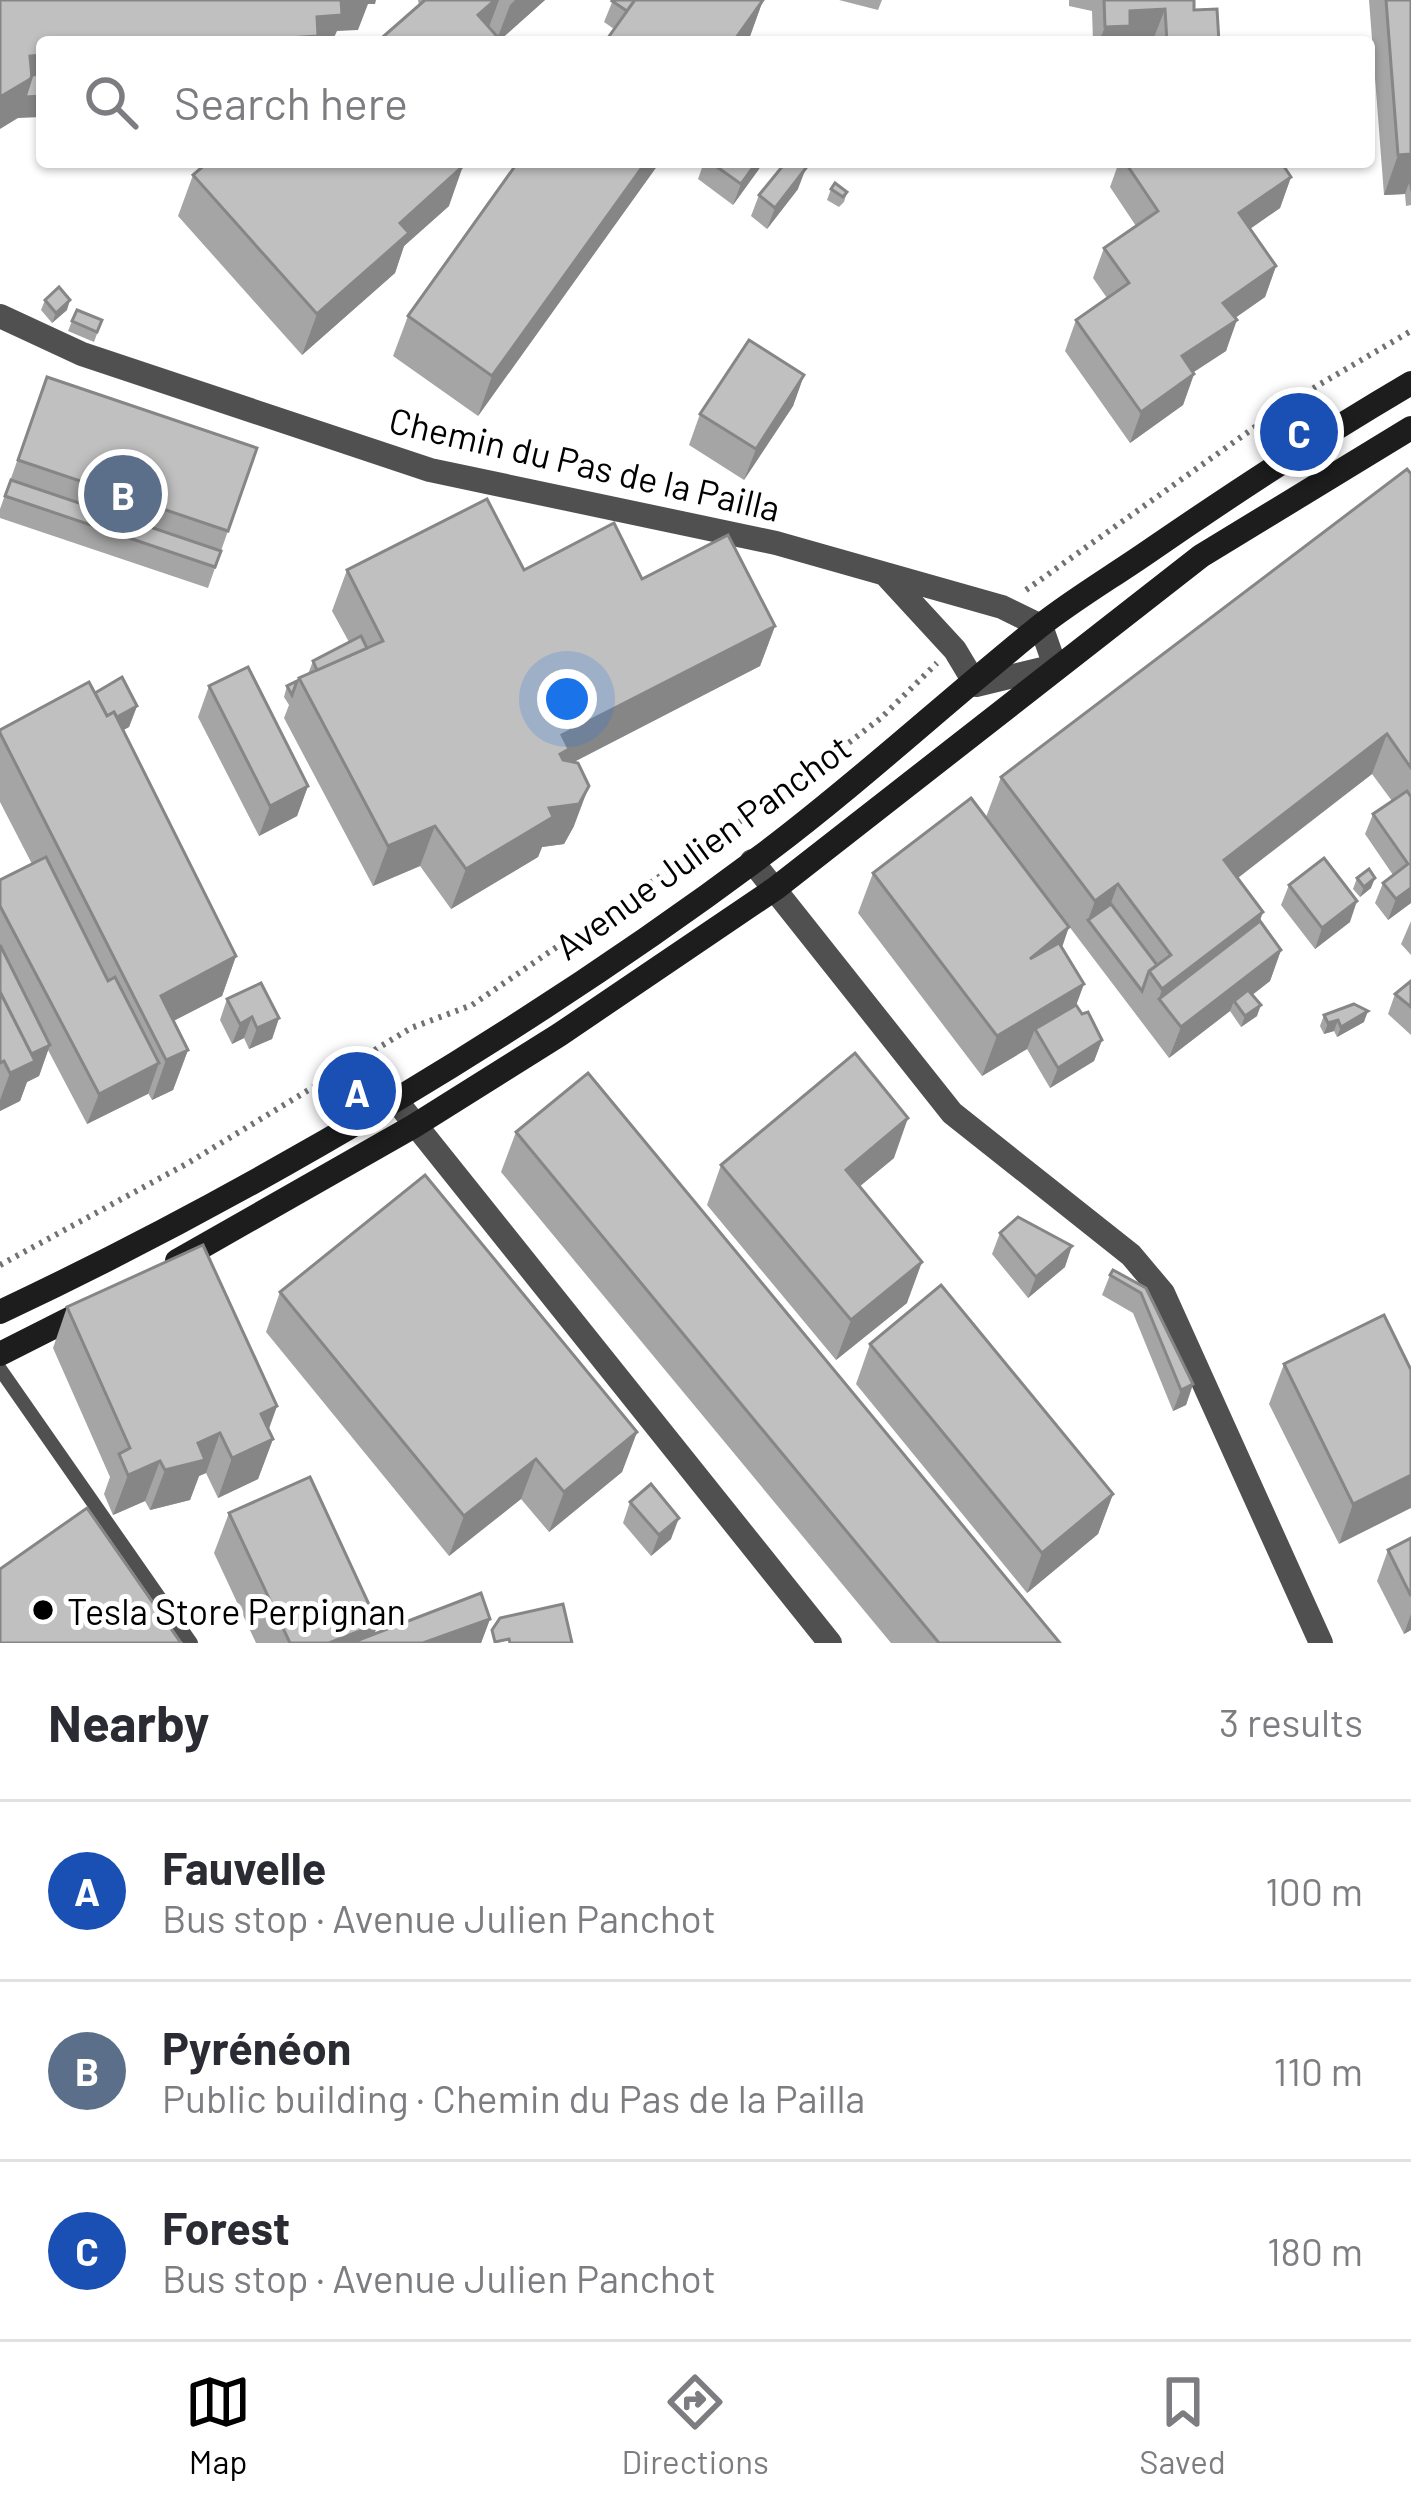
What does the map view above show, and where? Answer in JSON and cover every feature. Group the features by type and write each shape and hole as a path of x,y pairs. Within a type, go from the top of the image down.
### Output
{"main road":[{"name":"Avenue Julien Panchot","path":"0,1312 82,1273 394,1099 540,1008 752,861 976,685 1041,626 1294,451 1411,383"},
{"name":"Avenue Julien Panchot","path":"161,1270 414,1126 776,888 1201,556 1411,428"},
{"path":"0,1354 122,1292"}],"street":[{"name":"Chemin du Pas de la Pailla","path":"0,316 82,354 430,470 776,543 1002,607 1041,626"},
{"path":"885,574 955,650 976,685 1055,666 1041,626"},
{"path":"752,861 952,1113 1131,1255 1163,1293 1321,1643"},
{"path":"394,1099 830,1643"}],"lane":[{"path":"0,1369 191,1643"},
{"path":"83,1520 97,1509"}],"path":[{"path":"1026,590 1293,400 1411,331"},
{"path":"0,1265 188,1163 411,1028 472,1005 799,781 881,718 935,665"}],"building":[{"path":"0,0 341,0 342,15 317,17 318,36 36,36 36,56 30,56 32,78 0,97"},
{"path":"425,0 495,0 478,15 497,36 384,36"},
{"path":"613,0 635,0 627,11"},
{"path":"635,0 763,0 737,36 609,36"},
{"path":"1104,0 1194,0 1194,10 1217,9 1219,36 1167,36 1165,9 1130,11 1130,26 1105,27"},
{"path":"1386,0 1411,0 1411,154 1398,155"},
{"path":"36,75 36,96 25,97"},
{"path":"201,168 461,168 400,223 409,233 317,314 193,175"},
{"path":"514,168 642,168 492,376 408,316"},
{"path":"718,168 753,168 741,184"},
{"path":"781,168 806,168 775,208 759,195"},
{"path":"1129,168 1285,168 1291,177 1239,213 1276,266 1223,303 1237,320 1182,356 1194,374 1141,412 1076,320 1129,283 1104,248 1158,211"},
{"path":"835,183 847,192 843,197 831,189"},
{"path":"59,287 70,300 56,313 45,300"},
{"path":"77,310 102,320 97,332 72,321"},
{"path":"749,340 804,375 756,449 700,414"},
{"path":"47,377 257,448 228,531 18,460"},
{"path":"1407,469 1411,474 1411,768 1387,734 1224,860 1263,912 1162,989 1149,971 1171,955 1118,884 1095,901 1001,777"},
{"path":"11,480 221,551 215,567 5,496"},
{"path":"487,499 524,570 614,523 642,579 728,535 775,626 562,735 569,749 560,754 563,760 578,763 589,786 579,804 549,808 553,817 466,869 435,826 388,846 299,678 383,641 347,570"},
{"path":"361,636 367,648 317,670 313,661"},
{"path":"248,667 308,786 270,806 209,686"},
{"path":"122,677 137,706 117,717 114,712 107,716 95,693"},
{"path":"89,682 107,716 114,712 236,956 161,996 188,1050 166,1060 0,733"},
{"path":"1407,791 1411,797 1411,888 1396,899 1383,883 1408,864 1373,814"},
{"path":"971,798 1069,927 1030,959 1059,943 1084,984 997,1036 873,873"},
{"path":"46,857 108,981 115,977 159,1063 99,1094 0,906 0,880"},
{"path":"1324,858 1357,901 1322,928 1289,885"},
{"path":"1369,869 1375,878 1364,887 1357,878"},
{"path":"1111,904 1157,965 1149,971 1142,991 1088,920"},
{"path":"1260,921 1281,950 1181,1027 1159,999"},
{"path":"0,945 50,1045 31,1054 0,992"},
{"path":"1411,981 1411,1007 1395,994"},
{"path":"261,983 279,1018 257,1028 252,1017 240,1024 227,999"},
{"path":"1248,990 1261,1005 1245,1016 1234,1001"},
{"path":"0,992 35,1061 10,1073 4,1061 0,1063"},
{"path":"1354,1004 1368,1011 1341,1027 1338,1020 1328,1023 1324,1015"},
{"path":"1076,1005 1082,1014 1088,1012 1102,1040 1058,1068 1035,1029"},
{"path":"855,1053 908,1118 846,1170 922,1262 851,1320 721,1165"},
{"path":"588,1073 1060,1643 939,1643 516,1132"},
{"path":"425,1175 637,1432 564,1492 536,1459 464,1516 280,1292"},
{"path":"1018,1217 1072,1246 1036,1277 1000,1233"},
{"path":"203,1245 277,1406 261,1414 273,1439 232,1458 220,1433 198,1443 205,1460 165,1470 160,1461 128,1475 119,1454 130,1448 67,1307"},
{"path":"1113,1270 1146,1288 1193,1384 1181,1390 1141,1293 1110,1275"},
{"path":"941,1285 1113,1494 1042,1553 870,1344"},
{"path":"1384,1315 1411,1370 1411,1475 1353,1504 1284,1364"},
{"path":"310,1477 378,1624 329,1643 290,1643 229,1513"},
{"path":"651,1484 679,1518 659,1535 630,1502"},
{"path":"87,1508 181,1643 0,1643 0,1569"},
{"path":"1411,1538 1411,1596 1388,1550"},
{"path":"481,1593 490,1619 423,1643 351,1643"},
{"path":"563,1604 572,1643 495,1642 492,1630 500,1618"}],"place":[{"name":"Forest","path":"1299,432"},
{"name":"Pyrénéon","path":"123,494"},
{"name":"Fauvelle","path":"357,1091"},
{"name":"Tesla Store Perpignan","path":"43,1610"}]}
